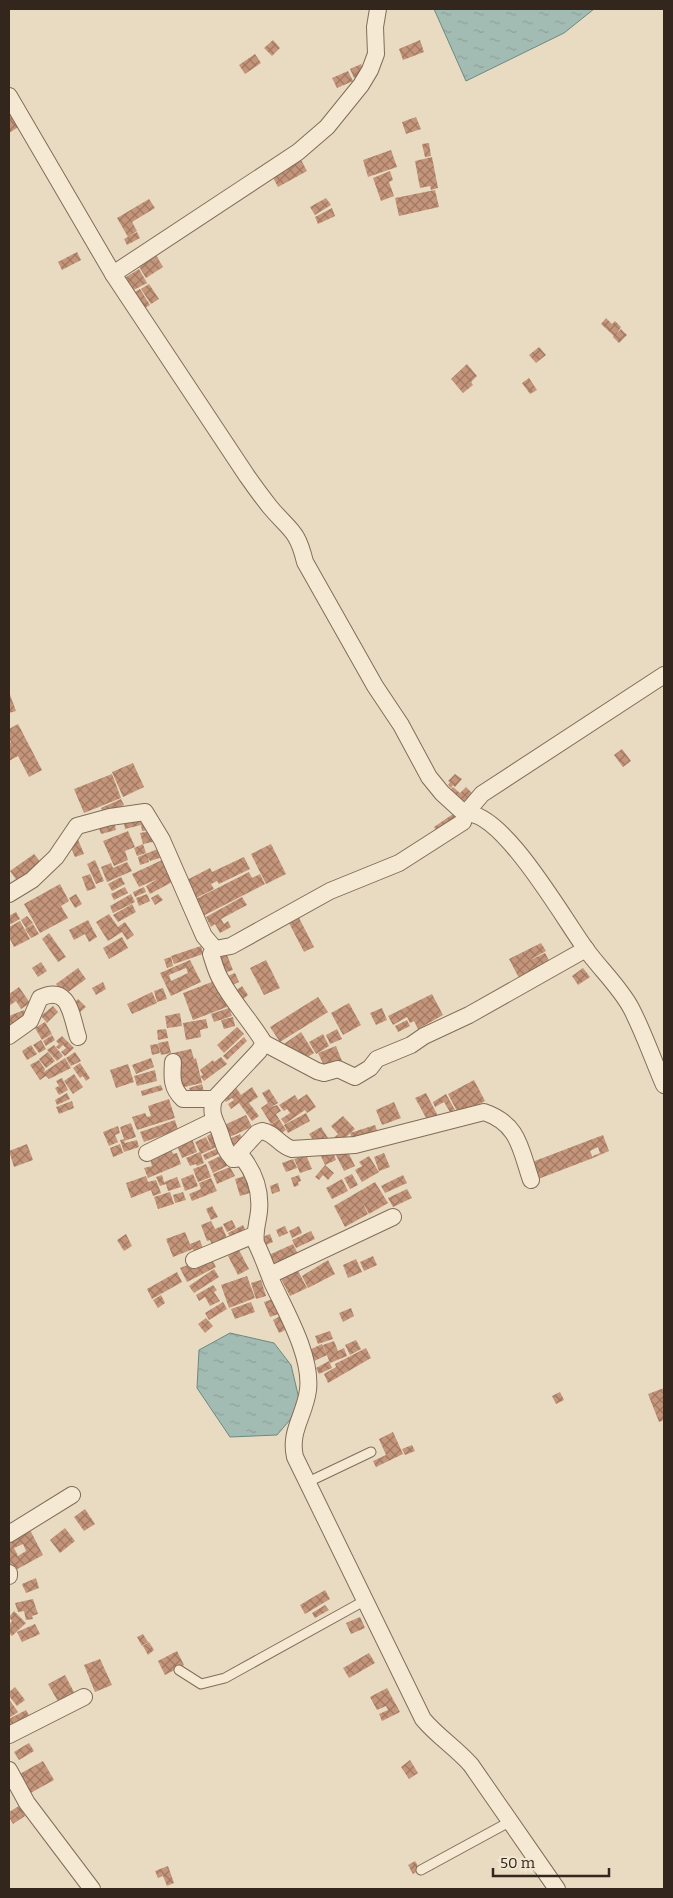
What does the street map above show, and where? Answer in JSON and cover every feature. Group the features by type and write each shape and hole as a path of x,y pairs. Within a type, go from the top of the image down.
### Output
{"street":[{"path":"114,274 298,152 327,127 361,85 370,70 376,54 375,27 378,9"},
{"path":"9,96 114,274 247,476 270,508 295,533 305,562 375,686 401,725 429,777 442,793 465,814"},
{"path":"214,949 231,946 330,891 399,863 463,822 465,814 482,794 664,675"},
{"path":"9,894 32,880 56,857 77,826 110,817 145,812 162,840 204,936 214,949"},
{"path":"465,814 471,813 483,818 518,853 548,891 586,949 627,1002 664,1085"},
{"path":"214,949 211,954 219,978 264,1043 317,1071 324,1073 338,1069 355,1077 370,1068 377,1058 411,1045 424,1036 469,1015 586,949"},
{"path":"9,1036 30,1022 40,998 49,993 63,997 68,1005 78,1038"},
{"path":"264,1043 259,1051 214,1099 212,1106 213,1121 220,1132 226,1151 233,1158 244,1158 250,1167 258,1189 259,1211 254,1235 256,1243 297,1336 305,1361 308,1390 294,1433 292,1446 295,1457 423,1719 432,1730 471,1765 557,1889"},
{"path":"173,1062 172,1080 174,1088 183,1099 214,1099"},
{"path":"233,1158 262,1131 267,1132 292,1149 355,1145 484,1112 498,1117 515,1133 531,1180"},
{"path":"147,1152 213,1121"},
{"path":"270,1275 393,1217"},
{"path":"194,1260 254,1235"},
{"path":"9,1534 72,1495"},
{"path":"9,1735 84,1697"},
{"path":"9,1770 27,1803 92,1889"}],"lane":[{"path":"306,1482 371,1452"},
{"path":"179,1670 201,1684 225,1678 364,1601"},
{"path":"422,1870 511,1821"}],"water":[{"path":"434,9 594,9 564,33 466,81"},
{"path":"230,1333 274,1343 291,1365 301,1407 277,1435 230,1437 197,1388 199,1350"}],"building":[{"path":"273,40 280,48 272,56 264,48"},
{"path":"420,40 424,52 403,60 399,49"},
{"path":"255,54 261,63 245,74 239,65"},
{"path":"361,64 365,73 354,78 350,69"},
{"path":"348,71 353,81 337,88 332,78"},
{"path":"13,112 20,126 9,133 9,115"},
{"path":"416,117 421,129 406,134 402,122"},
{"path":"429,143 431,156 425,157 422,144"},
{"path":"391,150 397,167 368,177 363,160"},
{"path":"299,156 307,171 278,187 270,172"},
{"path":"432,157 438,188 431,190 430,186 420,188 415,161"},
{"path":"390,171 393,180 389,182 394,196 381,201 373,178"},
{"path":"435,190 439,207 399,216 395,198"},
{"path":"326,198 331,205 315,215 310,207"},
{"path":"149,199 155,208 132,222 137,231 129,236 137,232 140,238 127,245 124,239 128,237 117,218"},
{"path":"332,208 335,216 318,224 315,217"},
{"path":"77,252 81,260 62,270 58,262"},
{"path":"156,255 163,267 146,278 138,265"},
{"path":"139,269 147,283 130,292 123,279"},
{"path":"149,284 159,299 151,304 141,289"},
{"path":"140,289 150,305 141,310 131,294"},
{"path":"606,318 612,324 615,321 621,327 616,335 621,329 627,335 619,343 601,324"},
{"path":"539,347 546,355 536,363 529,355"},
{"path":"467,364 477,376 471,382 473,385 463,393 451,379"},
{"path":"529,378 537,390 530,394 522,383"},
{"path":"9,692 16,711 9,713"},
{"path":"18,724 42,770 29,777 18,756 9,761 9,743 11,742 9,729"},
{"path":"622,749 631,761 623,767 614,755"},
{"path":"133,763 144,787 123,797 112,772"},
{"path":"112,774 121,798 84,813 74,789"},
{"path":"455,774 462,779 455,787 453,785 451,788 448,785 450,782 448,781"},
{"path":"453,787 460,793 466,787 473,794 461,807 447,794"},
{"path":"121,799 124,805 104,814 101,808"},
{"path":"138,814 151,830 142,831 141,825 125,829 123,817"},
{"path":"453,814 459,821 439,835 434,827"},
{"path":"114,821 116,830 101,834 98,825"},
{"path":"155,830 157,841 143,844 140,833"},
{"path":"128,831 135,847 125,851 128,860 114,866 103,841"},
{"path":"77,837 84,854 75,857 68,841"},
{"path":"143,844 146,853 137,856 134,848"},
{"path":"271,844 286,874 266,884 251,854"},
{"path":"160,848 163,857 150,861 148,857 149,862 140,865 138,857"},
{"path":"34,854 42,864 18,882 10,871"},
{"path":"244,857 250,869 219,884 217,881 211,884 214,889 192,900 183,882 210,868 212,872"},
{"path":"95,860 104,881 96,884 87,864"},
{"path":"162,860 174,881 150,894 146,886 157,879 139,887 132,874"},
{"path":"127,862 132,871 107,882 101,867 111,863 113,868"},
{"path":"249,872 252,878 260,874 265,884 199,918 190,902"},
{"path":"90,874 96,888 87,891 82,877"},
{"path":"121,877 125,884 112,891 108,884"},
{"path":"60,884 69,901 61,906 68,918 40,933 24,904"},
{"path":"125,887 128,893 114,900 111,894"},
{"path":"144,887 146,892 135,897 133,892"},
{"path":"76,894 82,904 75,908 69,898"},
{"path":"131,894 135,902 113,913 110,906"},
{"path":"147,894 150,901 139,906 136,898"},
{"path":"158,894 163,900 155,905 151,898"},
{"path":"242,897 247,905 221,919 224,924 228,921 231,927 220,933 215,924 211,927 206,917"},
{"path":"132,904 136,912 118,922 113,915"},
{"path":"16,912 20,919 9,925 9,916"},
{"path":"109,914 118,927 125,922 134,935 127,940 122,932 108,941 96,922"},
{"path":"27,916 33,923 26,928 21,920"},
{"path":"298,916 314,947 304,952 288,921"},
{"path":"88,920 97,937 89,942 85,934 74,940 69,930"},
{"path":"20,921 30,939 14,947 9,937 9,927"},
{"path":"33,924 39,934 31,938 25,929"},
{"path":"49,933 66,957 58,962 42,939"},
{"path":"122,937 128,948 109,959 103,948"},
{"path":"541,943 546,951 528,961 545,953 551,964 520,980 509,959"},
{"path":"201,946 203,954 174,964 171,956"},
{"path":"227,955 233,970 224,973 218,958"},
{"path":"171,957 173,966 167,968 164,959"},
{"path":"190,960 201,982 171,996 160,973","holes":["186,968 188,973 171,981 169,975"]},
{"path":"266,960 280,988 264,995 250,968"},
{"path":"41,962 47,971 38,977 32,968"},
{"path":"78,968 86,979 64,995 56,984"},
{"path":"583,968 590,977 578,985 572,976"},
{"path":"235,973 239,982 228,987 225,977"},
{"path":"217,980 227,1007 193,1020 183,993"},
{"path":"103,982 106,989 96,995 92,988"},
{"path":"242,986 248,995 241,1001 234,992"},
{"path":"19,987 30,1003 21,1009 16,1001 9,1006 9,994"},
{"path":"163,988 167,999 157,1002 154,991"},
{"path":"152,992 157,1003 132,1014 127,1004"},
{"path":"432,994 443,1015 418,1029 414,1021 410,1023 407,1017 393,1025 388,1016"},
{"path":"318,997 328,1012 280,1042 270,1027"},
{"path":"78,999 86,1007 79,1013 72,1005"},
{"path":"349,1003 361,1025 343,1035 331,1013"},
{"path":"53,1006 58,1012 47,1023 41,1016"},
{"path":"229,1008 232,1016 214,1022 211,1014"},
{"path":"382,1008 387,1020 376,1025 370,1013"},
{"path":"24,1010 28,1020 18,1021 9,1025 9,1016"},
{"path":"180,1013 182,1026 167,1028 165,1016"},
{"path":"233,1017 235,1026 224,1029 221,1020"},
{"path":"206,1019 208,1028 200,1030 201,1037 186,1040 183,1023"},
{"path":"407,1020 410,1026 398,1032 395,1026"},
{"path":"45,1022 52,1034 42,1040 35,1028"},
{"path":"237,1027 244,1034 224,1053 217,1045"},
{"path":"166,1029 168,1038 158,1040 157,1030"},
{"path":"337,1029 342,1039 330,1044 326,1035"},
{"path":"301,1032 314,1053 301,1061 281,1046"},
{"path":"323,1034 329,1046 316,1054 309,1042"},
{"path":"52,1035 55,1040 46,1046 43,1041"},
{"path":"62,1036 74,1048 65,1056 61,1052 66,1048 63,1045 59,1049 56,1047 59,1044 56,1041"},
{"path":"244,1037 247,1041 227,1060 223,1056"},
{"path":"41,1040 46,1049 39,1053 33,1045"},
{"path":"168,1041 171,1053 161,1055 158,1043"},
{"path":"158,1044 160,1053 152,1055 150,1045"},
{"path":"31,1045 37,1054 27,1060 22,1051"},
{"path":"54,1045 63,1056 57,1061 47,1050"},
{"path":"336,1046 342,1061 325,1068 318,1053"},
{"path":"191,1049 194,1059 196,1058 202,1083 180,1088 173,1053"},
{"path":"48,1052 55,1061 46,1068 39,1059"},
{"path":"75,1052 81,1061 71,1066 66,1058"},
{"path":"221,1057 227,1064 204,1081 200,1076 203,1075 200,1070 213,1060 214,1062"},
{"path":"65,1058 71,1068 49,1079 46,1076 40,1080 30,1065 39,1060 45,1069 44,1072"},
{"path":"151,1058 154,1067 136,1074 132,1065"},
{"path":"80,1063 90,1078 86,1081 83,1076 80,1078 73,1068"},
{"path":"128,1064 134,1082 116,1088 110,1070"},
{"path":"155,1070 157,1081 137,1086 134,1076"},
{"path":"74,1074 83,1087 73,1094 64,1081"},
{"path":"62,1078 68,1090 59,1095 55,1088 59,1086 56,1081"},
{"path":"474,1080 485,1101 459,1115 448,1094"},
{"path":"202,1084 204,1092 192,1095 189,1088"},
{"path":"161,1085 163,1090 142,1096 141,1091"},
{"path":"235,1086 241,1095 252,1087 258,1097 249,1103 259,1116 252,1121 239,1103 231,1109 228,1104 234,1100 232,1098 226,1102 221,1094"},
{"path":"269,1089 278,1103 271,1107 277,1105 281,1111 276,1114 279,1119 271,1124 261,1108 268,1103 262,1093"},
{"path":"67,1093 70,1099 57,1105 55,1100"},
{"path":"426,1093 439,1118 429,1123 415,1098"},
{"path":"307,1094 316,1107 307,1113 305,1110 285,1124 281,1119 290,1113 287,1109 284,1111 279,1105 295,1095 298,1100"},
{"path":"446,1094 455,1110 450,1112 444,1102 435,1107 433,1102"},
{"path":"169,1099 175,1118 137,1130 132,1117 145,1113 147,1117 151,1116 148,1106"},
{"path":"72,1101 74,1108 59,1114 56,1107"},
{"path":"394,1102 401,1118 382,1125 376,1110"},
{"path":"306,1113 310,1121 288,1133 284,1125"},
{"path":"246,1115 252,1127 225,1139 220,1127"},
{"path":"343,1116 355,1129 336,1146 331,1140 338,1134 331,1126"},
{"path":"279,1119 286,1130 276,1137 269,1126"},
{"path":"175,1120 178,1130 144,1142 140,1132"},
{"path":"131,1123 136,1137 124,1141 125,1143 137,1140 139,1147 124,1152 120,1140 124,1139 120,1127"},
{"path":"375,1125 378,1133 354,1144 350,1133"},
{"path":"118,1126 120,1133 115,1135 118,1142 109,1146 103,1132"},
{"path":"321,1127 328,1138 316,1145 309,1134"},
{"path":"214,1132 220,1146 212,1149 207,1136"},
{"path":"240,1134 243,1140 227,1148 223,1142"},
{"path":"603,1135 609,1151 593,1158 533,1181 527,1164","holes":["598,1147 600,1153 593,1156 593,1158 590,1151"]},
{"path":"191,1136 197,1152 182,1158 176,1143"},
{"path":"206,1137 212,1149 201,1154 204,1163 190,1166 186,1158 200,1152 195,1142"},
{"path":"27,1144 33,1160 14,1167 9,1151"},
{"path":"120,1144 123,1153 113,1157 110,1148"},
{"path":"345,1146 355,1166 344,1171 334,1151"},
{"path":"220,1147 223,1152 205,1160 203,1155"},
{"path":"331,1147 336,1160 325,1165 319,1152"},
{"path":"171,1150 173,1154 177,1153 181,1164 148,1178 144,1168 152,1166 149,1156"},
{"path":"384,1153 390,1167 379,1171 374,1157"},
{"path":"224,1154 229,1165 213,1173 208,1162"},
{"path":"306,1155 312,1169 300,1173 294,1159"},
{"path":"369,1156 379,1172 362,1182 355,1170 362,1166 359,1162"},
{"path":"293,1159 297,1168 286,1172 282,1163"},
{"path":"206,1164 211,1177 198,1182 193,1169"},
{"path":"325,1165 334,1173 328,1180 323,1175 319,1180 315,1177"},
{"path":"230,1167 235,1176 217,1184 213,1174"},
{"path":"193,1174 198,1186 185,1191 181,1179"},
{"path":"352,1174 358,1185 350,1189 344,1178"},
{"path":"162,1175 164,1182 177,1177 181,1187 168,1191 166,1184 160,1186 156,1177"},
{"path":"248,1175 253,1192 240,1196 235,1179"},
{"path":"299,1175 301,1181 298,1182 299,1185 294,1187 291,1178"},
{"path":"403,1175 407,1183 385,1193 381,1186"},
{"path":"146,1176 148,1182 156,1180 161,1193 153,1196 151,1190 131,1198 126,1183"},
{"path":"211,1178 217,1191 192,1201 189,1194 201,1189 199,1183"},
{"path":"342,1179 348,1191 332,1199 326,1188"},
{"path":"375,1182 388,1203 369,1214 362,1201 368,1214 345,1227 334,1206"},
{"path":"278,1183 280,1191 272,1194 270,1186"},
{"path":"407,1189 412,1198 393,1207 388,1198"},
{"path":"170,1192 174,1204 158,1209 154,1197"},
{"path":"183,1192 186,1200 175,1203 173,1195"},
{"path":"212,1206 218,1217 211,1220 206,1209"},
{"path":"232,1220 236,1228 227,1232 223,1224"},
{"path":"211,1221 215,1229 222,1226 229,1243 214,1250 210,1240 207,1241 201,1225"},
{"path":"243,1225 248,1235 231,1239 228,1233"},
{"path":"285,1226 288,1233 279,1237 276,1230"},
{"path":"299,1226 302,1233 292,1238 289,1231"},
{"path":"311,1231 315,1239 296,1248 292,1240"},
{"path":"185,1232 190,1244 200,1240 204,1251 195,1254 193,1249 173,1257 166,1239"},
{"path":"126,1234 132,1246 124,1251 117,1240"},
{"path":"270,1234 273,1242 261,1247 257,1239"},
{"path":"293,1244 299,1256 274,1267 269,1255"},
{"path":"239,1250 249,1269 238,1275 228,1256"},
{"path":"210,1256 216,1267 187,1282 180,1268"},
{"path":"373,1256 377,1265 364,1271 360,1262"},
{"path":"356,1259 362,1272 348,1278 343,1265"},
{"path":"328,1260 335,1274 308,1288 302,1276"},
{"path":"295,1265 307,1288 290,1296 278,1273"},
{"path":"214,1269 219,1277 194,1293 189,1286"},
{"path":"177,1272 182,1282 152,1299 147,1289"},
{"path":"247,1276 255,1298 229,1308 221,1285"},
{"path":"261,1280 266,1296 256,1299 251,1283"},
{"path":"213,1285 217,1290 214,1292 220,1301 210,1306 205,1297 199,1301 196,1295"},
{"path":"161,1295 165,1303 158,1308 153,1300"},
{"path":"276,1298 281,1313 270,1317 264,1302"},
{"path":"223,1302 227,1309 209,1320 205,1313"},
{"path":"251,1302 255,1312 235,1319 231,1309"},
{"path":"351,1308 354,1316 343,1322 339,1313"},
{"path":"280,1316 287,1329 279,1333 273,1320"},
{"path":"206,1318 213,1326 205,1333 198,1324"},
{"path":"330,1331 333,1339 318,1344 315,1336"},
{"path":"356,1340 361,1349 350,1355 345,1345"},
{"path":"334,1341 338,1351 344,1348 347,1356 330,1363 323,1345"},
{"path":"322,1344 327,1355 310,1363 305,1352"},
{"path":"366,1348 371,1358 328,1383 324,1374 336,1367 335,1364"},
{"path":"329,1361 332,1368 319,1374 316,1368"},
{"path":"664,1388 664,1420 659,1422 648,1394"},
{"path":"560,1392 564,1400 556,1404 552,1396"},
{"path":"393,1432 403,1454 376,1467 373,1461 386,1455 379,1439"},
{"path":"412,1445 415,1451 405,1455 402,1449"},
{"path":"85,1509 95,1524 84,1531 74,1517"},
{"path":"29,1528 43,1555 12,1572 9,1567 9,1539","holes":["23,1544 26,1551 18,1556 14,1548"]},
{"path":"65,1528 75,1541 60,1553 50,1540"},
{"path":"36,1578 39,1588 26,1593 22,1584"},
{"path":"325,1590 330,1599 305,1614 300,1605"},
{"path":"33,1599 38,1614 32,1616 33,1619 26,1620 24,1611 18,1612 15,1603"},
{"path":"325,1605 329,1610 315,1618 312,1613"},
{"path":"14,1611 26,1623 12,1636 9,1633 9,1625 12,1621 9,1617"},
{"path":"360,1617 365,1628 351,1634 346,1623"},
{"path":"35,1624 40,1634 22,1642 17,1632"},
{"path":"143,1634 148,1642 142,1646 137,1637"},
{"path":"149,1642 154,1650 148,1655 143,1646"},
{"path":"177,1651 184,1665 165,1675 158,1661"},
{"path":"369,1653 375,1663 349,1678 343,1668"},
{"path":"100,1659 112,1685 95,1692 84,1665"},
{"path":"65,1675 76,1696 60,1705 48,1684"},
{"path":"15,1687 25,1700 17,1706 9,1696 9,1692"},
{"path":"387,1688 400,1712 382,1721 379,1714 388,1710 386,1706 377,1710 370,1697"},
{"path":"9,1699 18,1712 9,1718"},
{"path":"26,1710 30,1717 9,1729 9,1719"},
{"path":"29,1743 34,1751 19,1760 14,1752"},
{"path":"410,1760 418,1773 409,1779 401,1767"},
{"path":"43,1761 54,1780 27,1795 16,1776"},
{"path":"19,1806 25,1816 13,1824 9,1817 9,1812"},
{"path":"415,1861 420,1870 413,1874 408,1865"},
{"path":"168,1866 174,1883 167,1886 163,1876 158,1878 155,1871"}]}
